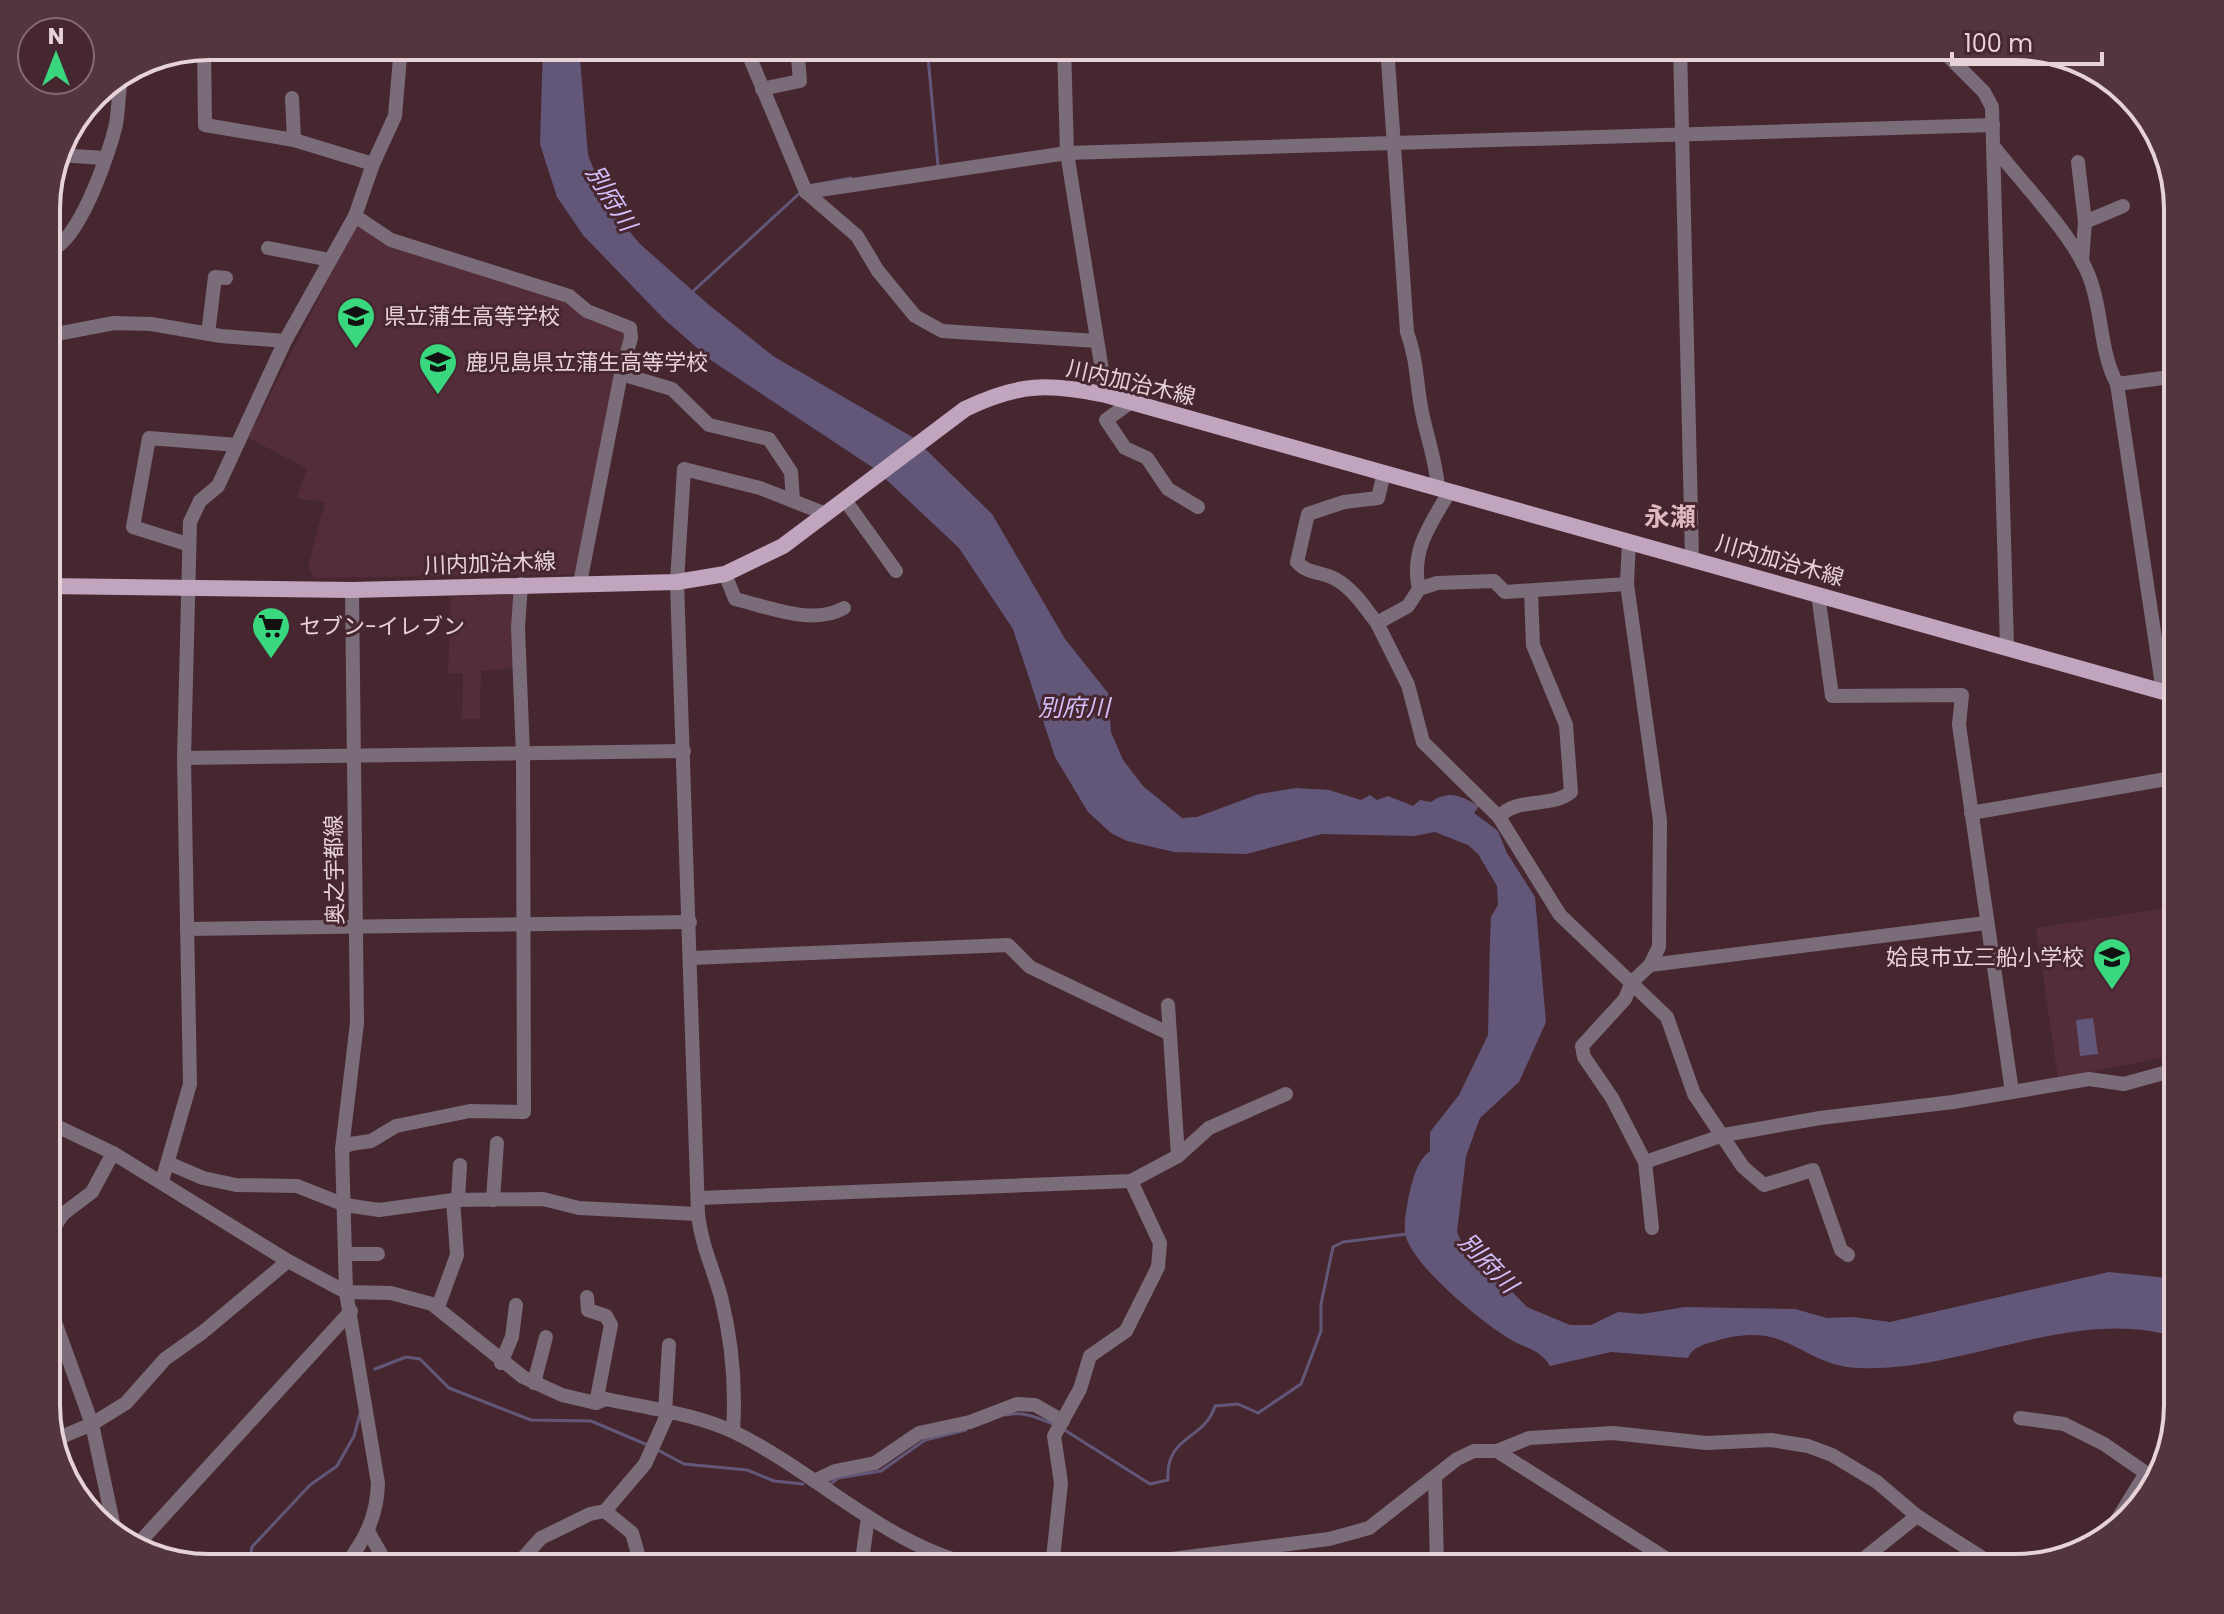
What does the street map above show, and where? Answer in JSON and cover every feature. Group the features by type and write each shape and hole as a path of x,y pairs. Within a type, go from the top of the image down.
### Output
{"main road":[{"name":"川内加治木線","path":"60,586 352,590 677,582 725,574 783,546 965,409 1019,387 1070,387 2164,692"}],"street":[{"path":"204,60 205,125 294,140 373,164"},
{"path":"162,1181 190,1084 184,758 187,544 190,522 200,501 218,486 285,341 355,216 373,164 395,116 400,60"},
{"path":"751,60 806,192 857,236 878,271 915,316 929,327 979,335 1097,341"},
{"path":"762,89 800,81 798,60"},
{"path":"1064,60 1067,153 1106,395"},
{"path":"1388,60 1407,332 1417,360 1421,406 1444,489 1421,540 1414,570 1419,589"},
{"path":"1680,60 1692,558"},
{"path":"1952,60 1984,92 1992,107 2007,647"},
{"path":"60,246 83,211 104,158 116,123 120,90"},
{"path":"292,98 294,140"},
{"path":"806,192 1067,153 1993,125"},
{"path":"1994,147 2082,262 2090,278 2108,366 2117,384 2164,654"},
{"path":"70,156 104,158"},
{"path":"2078,162 2085,222 2082,262"},
{"path":"2085,222 2123,206"},
{"path":"355,216 391,240 569,296 587,311 630,328 631,338 621,374 580,583"},
{"path":"268,248 330,260"},
{"path":"208,334 215,277 226,278"},
{"path":"60,333 114,323 151,324 208,334 285,341"},
{"path":"621,374 672,389 709,425 769,439 791,472 793,500"},
{"path":"2117,384 2164,378"},
{"path":"1131,402 1106,420 1108,428 1125,448 1147,458 1168,489 1198,507"},
{"path":"187,544 133,527 149,438 237,445"},
{"path":"733,1431 734,1368 720,1294 701,1237 698,1214 677,582 684,469 793,500 826,514"},
{"path":"1384,473 1378,498 1344,502 1308,514 1297,562 1303,570 1336,578 1377,623 1408,685 1423,742 1499,817 1560,915 1667,1017 1694,1094 1743,1167 1764,1185 1813,1170 1841,1250 1848,1255"},
{"path":"845,500 896,571"},
{"path":"1629,541 1627,584 1660,821 1659,947 1650,965 1632,982 1625,999 1582,1046 1584,1057 1612,1098 1645,1162 1652,1228"},
{"path":"725,574 730,595 735,599 797,614 828,617 844,608"},
{"path":"1377,623 1408,606 1419,589 1437,583 1494,581 1505,592 1627,584"},
{"path":"342,1149 350,1144 371,1141 396,1126 470,1111 524,1112 523,755 518,628 521,584"},
{"name":"奥之宇都線","path":"345,1205 342,1149 357,1044 352,590"},
{"path":"1499,817 1508,807 1564,798 1571,792 1566,725 1533,645 1531,592"},
{"path":"1818,594 1832,696 1962,695 1959,725 2012,1092"},
{"path":"184,758 684,751"},
{"path":"1971,813 2164,779"},
{"path":"187,929 356,930 690,922"},
{"path":"1650,965 1986,923"},
{"path":"691,958 1008,945 1030,967 1170,1034"},
{"path":"1168,1005 1178,1156"},
{"path":"1645,1162 1724,1135 2089,1079 2124,1084 2164,1073"},
{"path":"699,1198 1131,1181 1178,1156 1209,1128 1286,1094"},
{"path":"60,1128 162,1181 288,1261 346,1292 391,1293 438,1307 501,1363 534,1383 596,1403 606,1399 733,1431 868,1517 927,1550 940,1554"},
{"path":"493,1200 497,1143"},
{"path":"60,1218 92,1192 113,1153"},
{"path":"168,1163 203,1178 236,1185 297,1186 345,1205 379,1210 456,1200 543,1199 579,1208 698,1214"},
{"path":"438,1307 457,1255 456,1200 460,1165"},
{"path":"1053,1554 1061,1483 1059,1427 1080,1389 1090,1356 1126,1331 1158,1267 1160,1243 1131,1181"},
{"path":"345,1205 346,1292 378,1483 378,1503 369,1533 354,1554"},
{"path":"347,1254 378,1254"},
{"path":"64,1436 92,1424 126,1403 165,1359 203,1332 288,1261"},
{"path":"587,1297 588,1310 606,1316 611,1325 596,1403"},
{"path":"501,1363 512,1337 516,1305"},
{"path":"143,1539 351,1311"},
{"path":"60,1336 92,1424 112,1518"},
{"path":"534,1383 546,1337"},
{"path":"527,1554 541,1538 590,1514 605,1511 653,1447 667,1413 669,1345"},
{"path":"814,1481 835,1471 875,1463 919,1433 970,1422 1017,1404 1035,1405 1059,1427"},
{"path":"2020,1418 2064,1424 2104,1444 2146,1473 2129,1500"},
{"path":"1242,1554 1329,1539 1369,1528 1457,1459 1474,1451 1497,1451 1529,1438 1594,1433 1706,1443 1751,1440 1783,1442 1832,1455 1877,1482 1917,1516 1976,1554"},
{"path":"1497,1451 1659,1554"},
{"path":"1435,1477 1437,1554"},
{"path":"605,1511 632,1533 638,1554"},
{"path":"1870,1554 1917,1516"},
{"path":"863,1554 868,1517"},
{"path":"369,1533 381,1554"}],"shaded area":[{"name":"鹿児島県立蒲生高等学校","path":"357,223 391,245 567,299 617,326 626,337 577,574 314,578 308,566 325,502 297,498 307,468 248,438"},
{"path":"517,593 516,668 481,671 480,719 462,719 463,673 448,674 451,597"},
{"name":"姶良市立三船小学校","path":"2164,908 2164,1058 2058,1078 2036,928"}],"water":[{"name":"別府川","path":"543,60 580,60 588,155 605,197 619,219 640,244 773,356 914,438 992,514 1065,639 1108,693 1111,732 1123,760 1143,786 1182,818 1197,817 1259,794 1296,788 1329,790 1361,800 1370,795 1377,800 1388,796 1413,806 1420,800 1431,802 1455,795 1479,806 1474,813 1498,831 1507,853 1535,897 1546,1022 1519,1082 1480,1118 1466,1156 1457,1232 1471,1264 1489,1268 1527,1307 1570,1325 1591,1325 1618,1312 1642,1314 1685,1307 1795,1309 1827,1318 1853,1317 1890,1322 2109,1272 2164,1278 2164,1335 2140,1330 2101,1329 2060,1334 1938,1361 1897,1367 1858,1368 1837,1365 1791,1344 1759,1335 1712,1342 1692,1352 1688,1358 1611,1352 1550,1366 1539,1354 1503,1334 1437,1280 1412,1250 1406,1237 1405,1223 1415,1174 1430,1151 1430,1132 1459,1095 1488,1035 1491,917 1498,905 1497,886 1478,854 1468,845 1435,832 1414,836 1322,834 1246,854 1174,852 1127,841 1111,833 1088,812 1055,757 1013,629 959,548 875,469 712,361 663,318 583,235 557,197 540,144"},
{"path":"2093,1018 2098,1054 2080,1056 2076,1020"}],"waterway":[{"path":"928,60 938,166"},
{"path":"808,186 851,178"},
{"path":"690,294 802,191"},
{"path":"1063,1429 1150,1484 1168,1480 1173,1454 1203,1426 1215,1406 1238,1404 1258,1413 1301,1384 1321,1331 1321,1304 1333,1247 1343,1242 1407,1234"},
{"path":"375,1369 406,1357 420,1359 449,1388 531,1420 591,1421 650,1446"},
{"path":"251,1554 252,1547 310,1485 337,1466 354,1436 360,1414"},
{"path":"1007,1415 1036,1417 1053,1424"},
{"path":"828,1486 838,1478 881,1471 925,1440 966,1430"},
{"path":"656,1449 684,1464 747,1470 774,1481 803,1484"}],"place":[{"name":"県立蒲生高等学校","path":"356,350"},
{"name":"鹿児島県立蒲生高等学校","path":"438,396"},
{"name":"セブン-イレブン","path":"271,660"},
{"name":"姶良市立三船小学校","path":"2112,991"}],"district":[{"name":"永瀬","path":"1670,517"}]}
